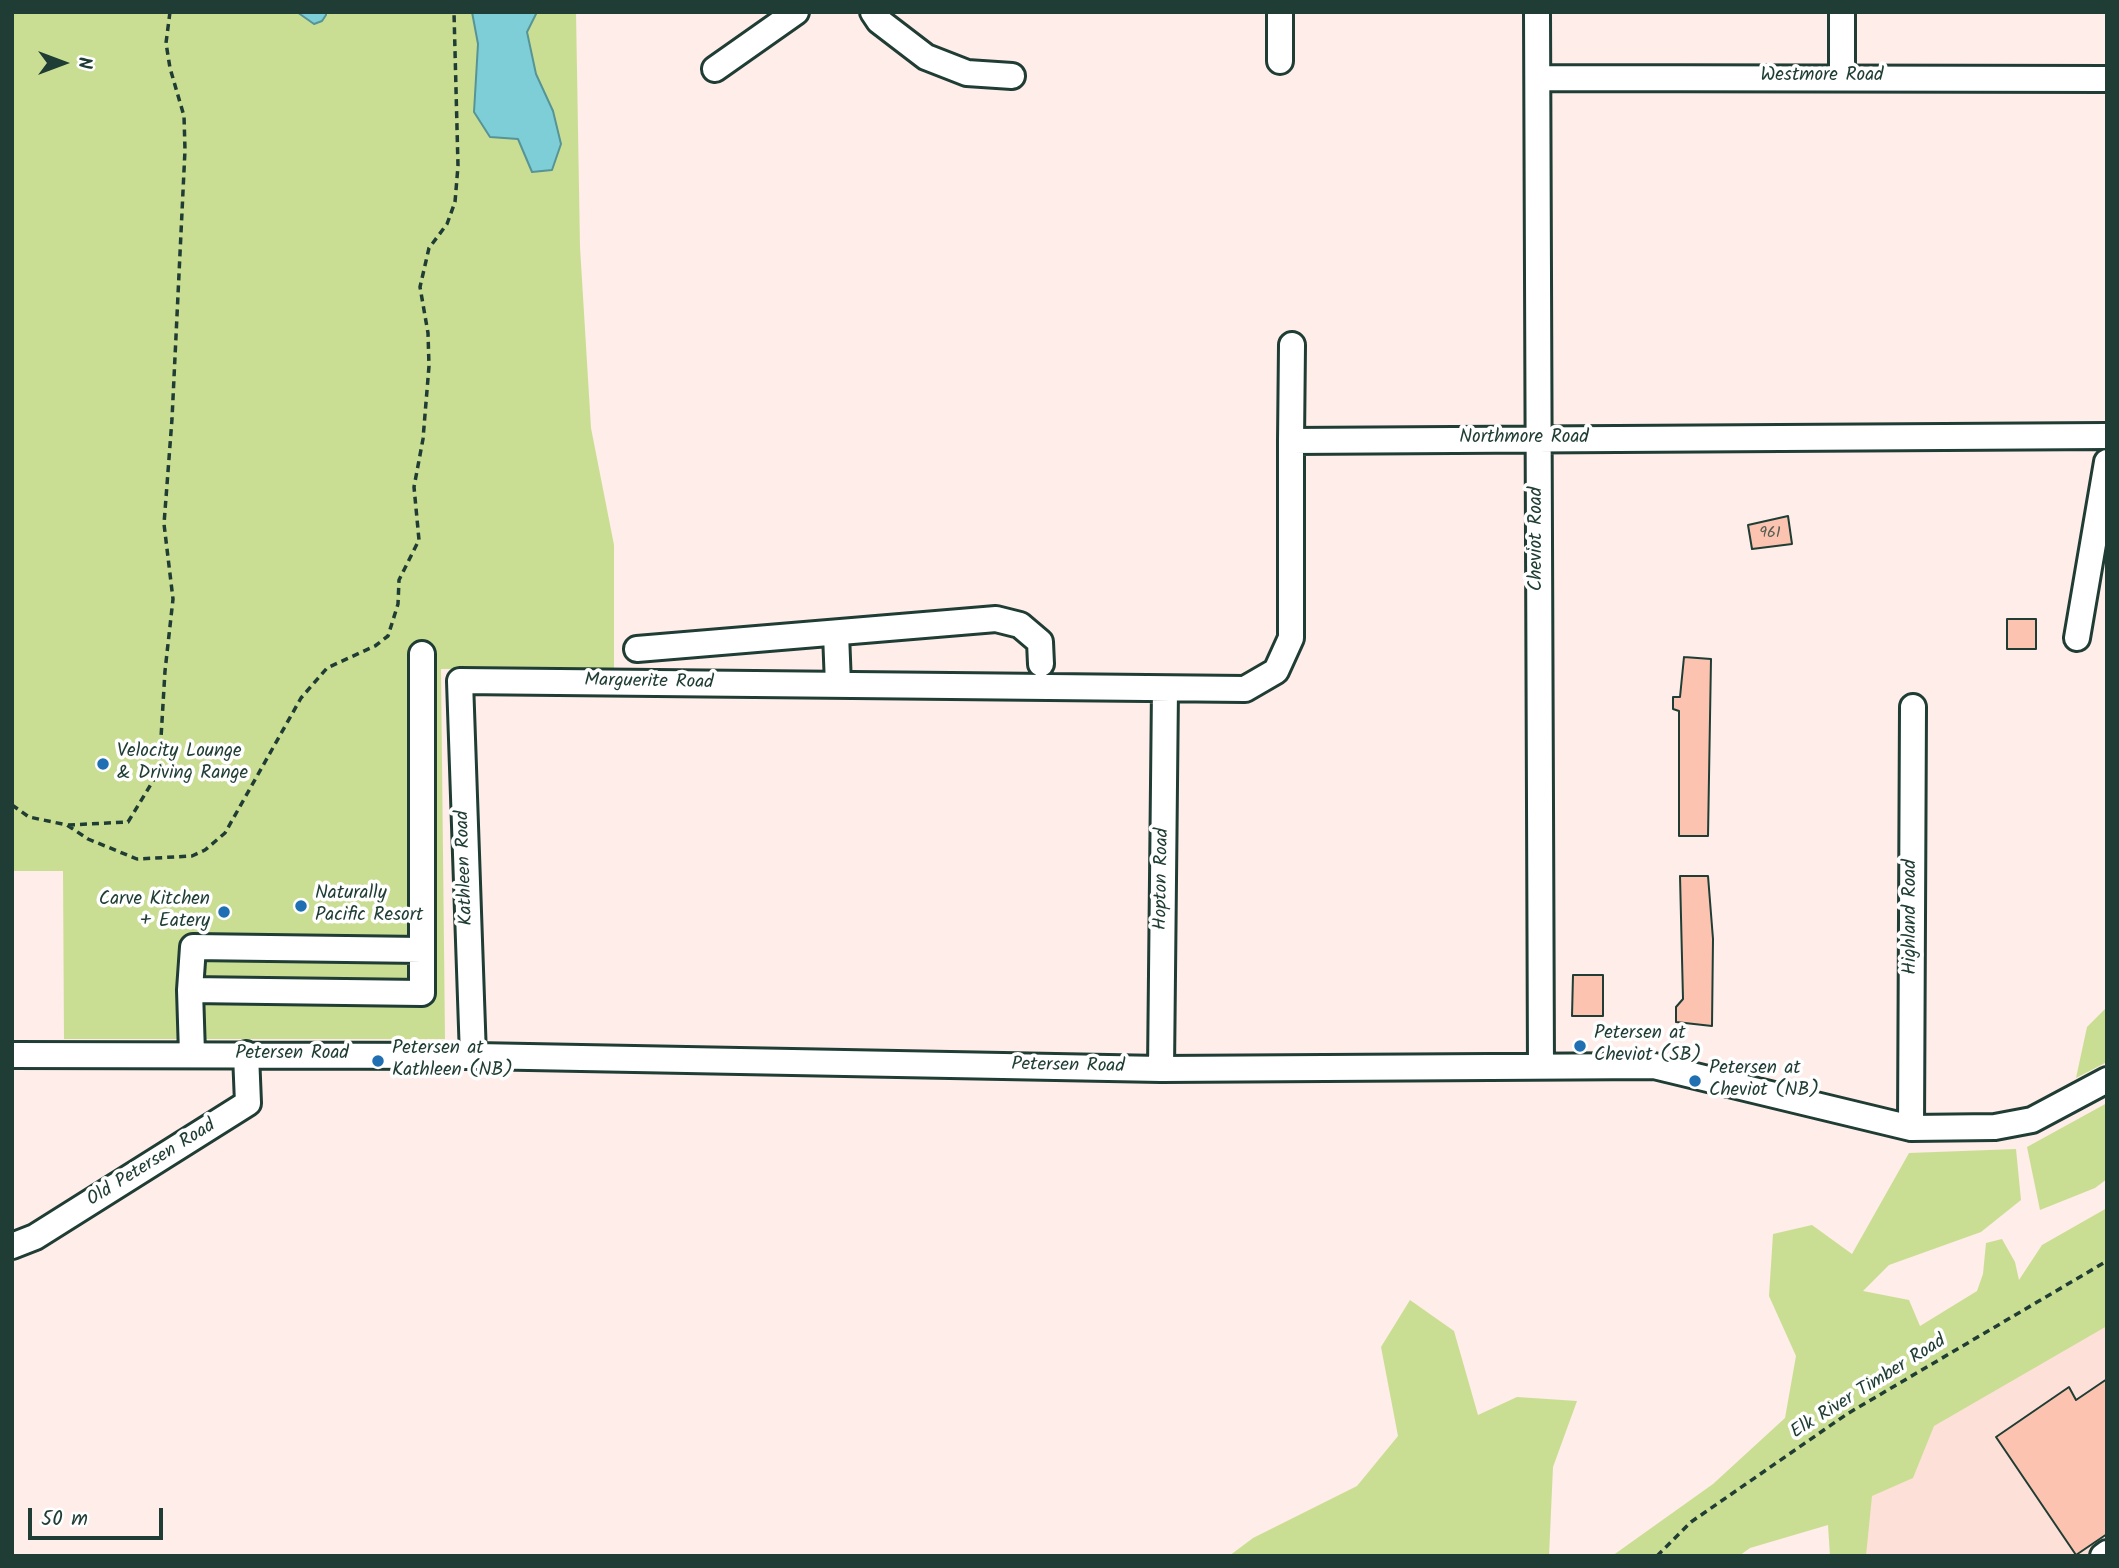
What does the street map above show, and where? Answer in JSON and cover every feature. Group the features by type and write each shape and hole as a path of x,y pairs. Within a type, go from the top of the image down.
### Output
{"street":[{"path":"715,69 796,12"},
{"path":"873,12 879,21 926,57 967,73 1012,76"},
{"path":"1280,12 1280,61"},
{"name":"Cheviot Road","path":"1537,12 1541,1066"},
{"path":"1842,12 1842,77"},
{"name":"Westmore Road","path":"1538,78 2107,79"},
{"path":"1165,690 1245,689 1276,671 1292,638 1292,345"},
{"name":"Northmore Road","path":"1291,441 2107,436"},
{"path":"2077,638 2107,462"},
{"name":"Marguerite Road","path":"636,649 996,619 1020,625 1040,642 1041,664"},
{"path":"836,633 838,685"},
{"path":"190,990 422,993 422,654"},
{"name":"Marguerite Road","path":"460,681 1165,690"},
{"name":"Kathleen Road","path":"460,681 473,1056"},
{"name":"Hopton Road","path":"1161,1069 1165,690"},
{"name":"Highland Road","path":"1911,1128 1913,707"},
{"path":"192,1054 190,990 193,947 422,950"},
{"name":"Old Petersen Road","path":"12,1246 34,1237 248,1103 246,1054"},
{"name":"Petersen Road","path":"12,1055 473,1056 1161,1069 1654,1066 1911,1128 1995,1127 2032,1119 2107,1080"}],"path":[{"path":"12,804 29,817 67,825 128,822 159,771 165,671 173,599 164,524 172,419 185,150 184,116 170,68 166,43 170,12"},
{"path":"67,825 88,839 137,859 192,856 205,850 225,834 301,698 327,668 375,646 388,636 393,625 399,580 419,540 414,487 423,439 429,366 428,333 420,287 429,248 447,224 456,190 454,12"},
{"name":"Elk River Timber Road","path":"1657,1556 1691,1522 1847,1414 2107,1261"}],"shaded area":[{"path":"2107,1273 2107,1556 1842,1556 1842,1458"}],"green space":[{"path":"12,12 576,12 580,247 591,428 614,545 614,668 441,669 445,1039 64,1039 63,871 12,871"},
{"path":"2107,1007 2107,1062 2076,1078 2087,1027"},
{"path":"2107,1103 2107,1179 2095,1188 2040,1210 2027,1147"},
{"path":"2016,1149 2021,1200 1981,1232 1889,1265 1863,1291 1909,1300 1920,1326 1977,1291 1983,1274 1986,1243 2002,1239 2015,1262 2019,1280 2042,1245 2107,1208 2107,1326 1934,1426 1913,1478 1872,1496 1866,1556 1830,1556 1828,1525 1750,1548 1739,1556 1612,1556 1713,1484 1785,1418 1796,1356 1769,1296 1773,1234 1812,1225 1852,1254 1909,1153"},
{"path":"1410,1300 1454,1331 1478,1415 1517,1397 1577,1401 1553,1467 1549,1556 1229,1556 1253,1538 1357,1486 1398,1436 1381,1347"}],"water":[{"path":"297,12 326,12 326,15 322,21 314,24"},
{"path":"472,12 537,12 527,32 536,74 553,111 561,144 552,170 532,172 518,139 490,137 474,112 478,44"}],"building":[{"path":"1788,516 1792,544 1752,549 1748,525"},
{"path":"2007,619 2036,619 2036,649 2007,649"},
{"path":"1684,657 1711,659 1708,836 1679,836 1679,711 1673,709 1673,697 1680,697"},
{"path":"1680,876 1708,876 1713,939 1712,1026 1676,1022 1676,1007 1683,999"},
{"path":"1573,975 1603,975 1603,1016 1572,1016"},
{"path":"2107,1379 2107,1534 2076,1555 1996,1437 2069,1387 2076,1400"}],"place":[{"name":"Velocity Lounge & Driving Range","path":"103,764"},
{"name":"Naturally Pacific Resort","path":"301,906"},
{"name":"Carve Kitchen + Eatery","path":"224,912"},
{"name":"Petersen at Cheviot (SB)","path":"1580,1046"},
{"name":"Petersen at Kathleen (NB)","path":"378,1061"},
{"name":"Petersen at Cheviot (NB)","path":"1695,1081"}]}
